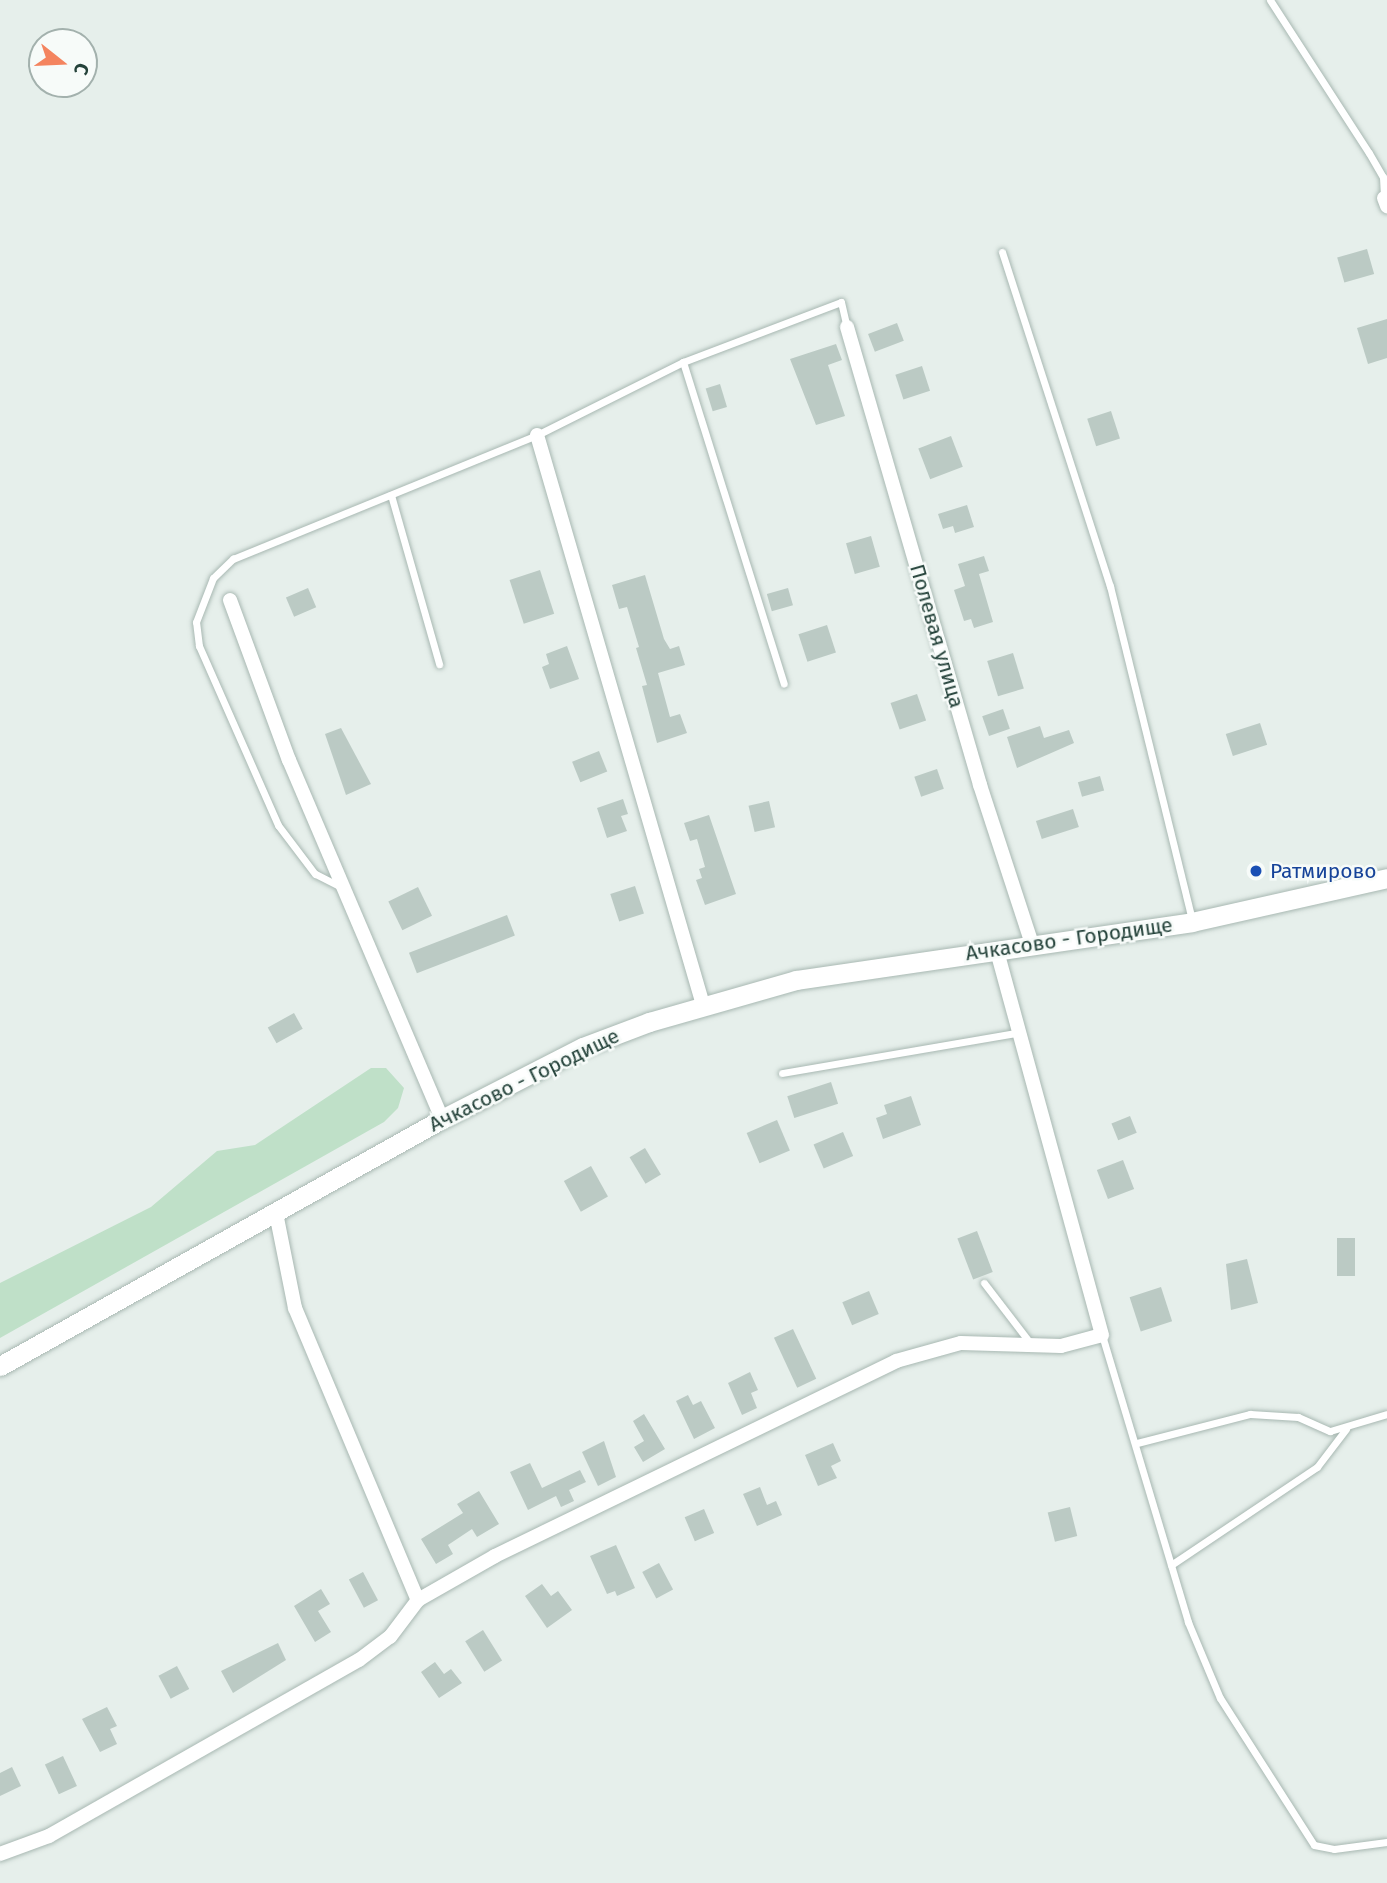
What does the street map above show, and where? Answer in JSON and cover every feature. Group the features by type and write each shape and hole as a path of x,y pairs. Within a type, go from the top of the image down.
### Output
{"street":[{"name":"Полевая улица","path":"846,327 980,785 1032,944"},
{"path":"537,435 703,1004"},
{"path":"230,600 289,760 442,1119"},
{"name":"Ачкасово - Городище","path":"0,1366 442,1119 583,1047 703,1004 796,980 1192,922 1387,878"},
{"path":"0,1854 49,1836 359,1660 390,1637 418,1600 495,1556 821,1401 896,1361 961,1343 1061,1346 1102,1335 1066,1193 1017,1033 997,950"},
{"path":"276,1213 295,1308 418,1600"}],"lane":[{"path":"1270,0 1385,176 1386,202"},
{"path":"1002,252 1110,586 1192,922"},
{"path":"343,888 315,874 278,825 199,646 196,622 213,578 233,559 537,435 682,362 841,302 846,327"},
{"path":"682,362 784,684"},
{"path":"391,495 439,664"},
{"path":"782,1073 1017,1033"},
{"path":"984,1283 1031,1344"},
{"path":"1102,1335 1203,1664 1301,1830 1314,1844 1334,1849 1387,1842"},
{"path":"1137,1443 1250,1414 1276,1413 1331,1431 1346,1429 1387,1414"},
{"path":"1171,1565 1317,1467 1346,1429"}],"green space":[{"path":"371,1068 386,1068 404,1088 398,1108 384,1122 0,1338 0,1283 151,1207 217,1151 255,1145"}],"building":[{"path":"1367,249 1374,274 1344,283 1337,258"},
{"path":"1387,319 1387,358 1368,364 1357,328"},
{"path":"897,323 904,341 875,352 868,334"},
{"path":"836,344 842,360 828,365 845,416 816,425 790,359"},
{"path":"922,366 930,391 903,399 895,375"},
{"path":"720,384 727,407 713,411 706,388"},
{"path":"1111,411 1120,439 1096,446 1087,419"},
{"path":"951,436 963,467 930,479 918,449"},
{"path":"967,505 974,527 955,533 953,526 943,529 938,514"},
{"path":"871,536 880,567 855,574 846,543"},
{"path":"984,556 989,571 979,574 993,622 974,628 971,619 964,621 954,590 965,586 958,564"},
{"path":"540,570 554,614 524,624 510,580"},
{"path":"645,575 664,639 670,649 679,646 685,665 658,673 670,717 680,714 687,733 657,743 642,686 647,685 636,648 639,647 627,607 619,609 612,585"},
{"path":"308,588 316,607 294,617 286,597"},
{"path":"788,588 793,605 772,611 767,594"},
{"path":"827,625 836,653 807,662 798,634"},
{"path":"567,646 579,679 550,689 542,667 549,664 546,654"},
{"path":"1013,653 1024,688 998,696 987,661"},
{"path":"917,694 926,720 900,730 891,703"},
{"path":"1003,709 1010,729 989,736 982,716"},
{"path":"1260,723 1267,745 1233,756 1226,734"},
{"path":"1040,726 1044,738 1069,730 1074,743 1017,768 1007,737"},
{"path":"341,728 371,784 346,795 325,734"},
{"path":"599,751 607,771 580,782 572,762"},
{"path":"937,769 944,789 921,797 914,777"},
{"path":"1100,776 1104,790 1082,797 1078,782"},
{"path":"623,799 628,814 621,816 627,831 607,838 597,808"},
{"path":"769,801 775,827 755,832 749,806"},
{"path":"1073,809 1079,827 1042,839 1036,821"},
{"path":"709,815 736,894 705,905 696,880 702,878 699,869 705,867 697,839 690,841 684,823"},
{"path":"635,886 644,914 619,922 610,894"},
{"path":"418,887 432,916 402,930 388,901"},
{"path":"507,915 515,936 417,973 409,953"},
{"path":"294,1013 303,1029 276,1043 268,1028"},
{"path":"831,1082 838,1104 794,1118 787,1096"},
{"path":"911,1096 921,1125 883,1139 876,1118 887,1114 884,1105"},
{"path":"1130,1116 1137,1133 1118,1140 1111,1123"},
{"path":"777,1120 790,1150 760,1163 747,1133"},
{"path":"843,1132 853,1156 824,1168 814,1145"},
{"path":"645,1148 661,1175 646,1184 630,1157"},
{"path":"1123,1160 1134,1189 1108,1199 1097,1170"},
{"path":"591,1166 608,1197 581,1212 564,1181"},
{"path":"977,1231 993,1272 973,1280 957,1239"},
{"path":"1337,1238 1355,1238 1355,1276 1337,1276"},
{"path":"1247,1259 1258,1303 1231,1310 1226,1264"},
{"path":"1161,1287 1172,1321 1141,1331 1130,1297"},
{"path":"869,1291 879,1314 852,1325 842,1302"},
{"path":"793,1329 816,1379 797,1388 774,1338"},
{"path":"750,1372 758,1390 751,1393 757,1408 742,1415 728,1383"},
{"path":"688,1395 693,1405 701,1401 715,1428 694,1439 676,1401"},
{"path":"644,1414 665,1449 643,1462 634,1447 644,1441 633,1421"},
{"path":"604,1441 616,1477 598,1486 582,1452"},
{"path":"833,1443 841,1461 831,1466 837,1478 818,1486 805,1455"},
{"path":"530,1463 542,1488 580,1470 586,1482 569,1490 574,1501 561,1507 556,1496 528,1510 510,1472"},
{"path":"760,1487 767,1505 776,1501 782,1515 757,1526 743,1494"},
{"path":"479,1491 499,1524 477,1537 472,1529 448,1545 453,1554 436,1564 421,1539 463,1513 457,1504"},
{"path":"1070,1507 1077,1536 1055,1542 1048,1513"},
{"path":"704,1509 714,1533 695,1541 685,1517"},
{"path":"616,1545 635,1588 617,1596 615,1591 607,1594 590,1556"},
{"path":"659,1563 673,1589 656,1598 642,1572"},
{"path":"363,1572 378,1600 364,1608 349,1580"},
{"path":"542,1584 551,1596 558,1591 572,1610 547,1628 525,1596"},
{"path":"321,1589 330,1604 318,1611 331,1632 315,1642 294,1606"},
{"path":"483,1630 502,1661 484,1672 465,1641"},
{"path":"278,1643 286,1660 233,1693 221,1671"},
{"path":"435,1662 444,1674 451,1669 462,1683 439,1698 421,1672"},
{"path":"177,1666 189,1689 171,1699 158,1676"},
{"path":"107,1707 117,1726 110,1729 117,1744 100,1752 82,1719"},
{"path":"63,1756 77,1786 59,1794 45,1764"},
{"path":"12,1767 21,1786 0,1796 0,1773"}],"place":[{"name":"Ратмирово","path":"1256,871"}]}
